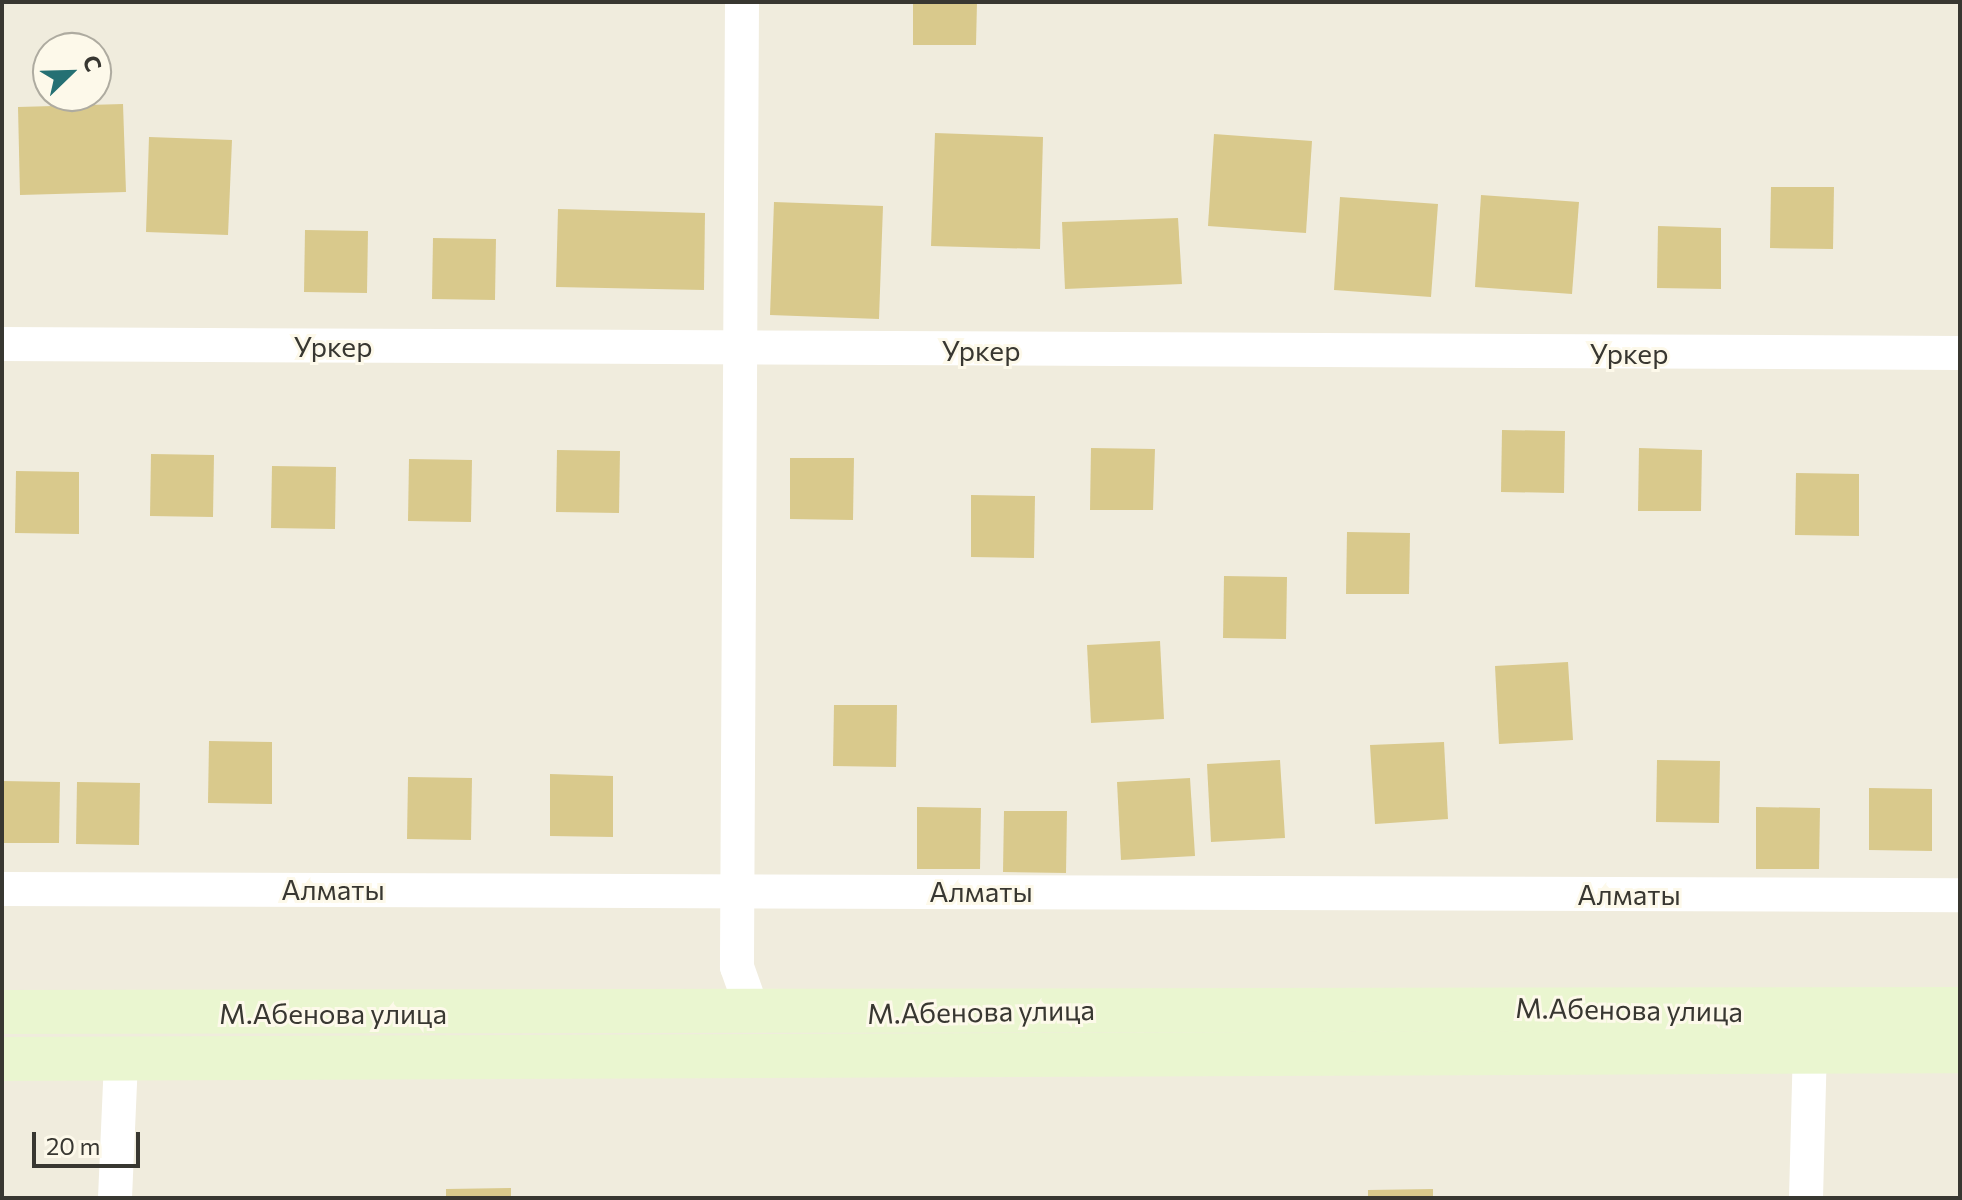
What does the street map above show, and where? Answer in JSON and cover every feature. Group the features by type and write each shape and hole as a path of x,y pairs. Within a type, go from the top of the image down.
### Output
{"main road":[{"name":"М.Абенова улица","path":"2,1012 754,1015 1289,1005 1960,1009"},
{"name":"М.Абенова улица","path":"2,1059 1960,1051"}],"street":[{"path":"742,2 737,967 754,1015"},
{"name":"Уркер","path":"2,344 1960,353"},
{"name":"Алматы","path":"2,889 1960,895"},
{"path":"1806,1198 1810,1050"},
{"path":"115,1198 121,1059"}],"building":[{"path":"913,2 977,2 976,45 913,45"},
{"path":"112,104 123,104 126,192 20,195 18,107 32,107 32,112 112,112"},
{"path":"935,133 1043,137 1040,249 931,246"},
{"path":"1214,134 1312,141 1306,233 1208,226"},
{"path":"149,137 232,140 228,235 146,232"},
{"path":"1771,187 1834,187 1833,249 1770,248"},
{"path":"1481,195 1579,202 1572,294 1475,287"},
{"path":"1340,197 1438,204 1431,297 1334,290"},
{"path":"774,202 883,206 879,319 770,315"},
{"path":"558,209 705,213 704,290 556,287"},
{"path":"1178,218 1182,284 1065,289 1062,222"},
{"path":"1658,226 1721,228 1721,289 1657,288"},
{"path":"305,230 368,231 367,293 304,292"},
{"path":"433,238 496,239 495,300 432,299"},
{"path":"1502,430 1565,431 1564,493 1501,492"},
{"path":"1091,448 1155,449 1153,510 1090,510"},
{"path":"1639,448 1702,450 1701,511 1638,511"},
{"path":"557,450 620,451 619,513 556,512"},
{"path":"151,454 214,455 213,517 150,516"},
{"path":"790,458 854,458 853,520 790,519"},
{"path":"409,459 472,460 471,522 408,521"},
{"path":"272,466 336,467 335,529 271,528"},
{"path":"16,471 79,472 79,534 15,533"},
{"path":"1796,473 1859,474 1859,536 1795,535"},
{"path":"971,495 1035,496 1034,558 971,557"},
{"path":"1347,532 1410,533 1409,594 1346,594"},
{"path":"1224,576 1287,577 1286,639 1223,638"},
{"path":"1160,641 1164,719 1091,723 1087,645"},
{"path":"1568,662 1573,740 1499,744 1495,666"},
{"path":"834,705 897,705 896,767 833,766"},
{"path":"209,741 272,742 272,804 208,803"},
{"path":"1444,742 1448,819 1375,824 1370,745"},
{"path":"1280,760 1285,838 1211,842 1207,764"},
{"path":"1657,760 1720,761 1719,823 1656,822"},
{"path":"550,774 613,776 613,837 550,836"},
{"path":"408,777 472,778 471,840 407,839"},
{"path":"1190,778 1195,856 1121,860 1117,782"},
{"path":"2,781 60,782 59,843 2,843"},
{"path":"77,782 140,783 139,845 76,844"},
{"path":"1869,788 1932,789 1932,851 1869,850"},
{"path":"917,807 981,808 980,869 917,869"},
{"path":"1756,807 1820,808 1819,869 1756,869"},
{"path":"1004,811 1067,811 1066,873 1003,872"},
{"path":"511,1188 511,1198 446,1198 446,1189"},
{"path":"1433,1189 1433,1198 1368,1198 1368,1190"}]}
